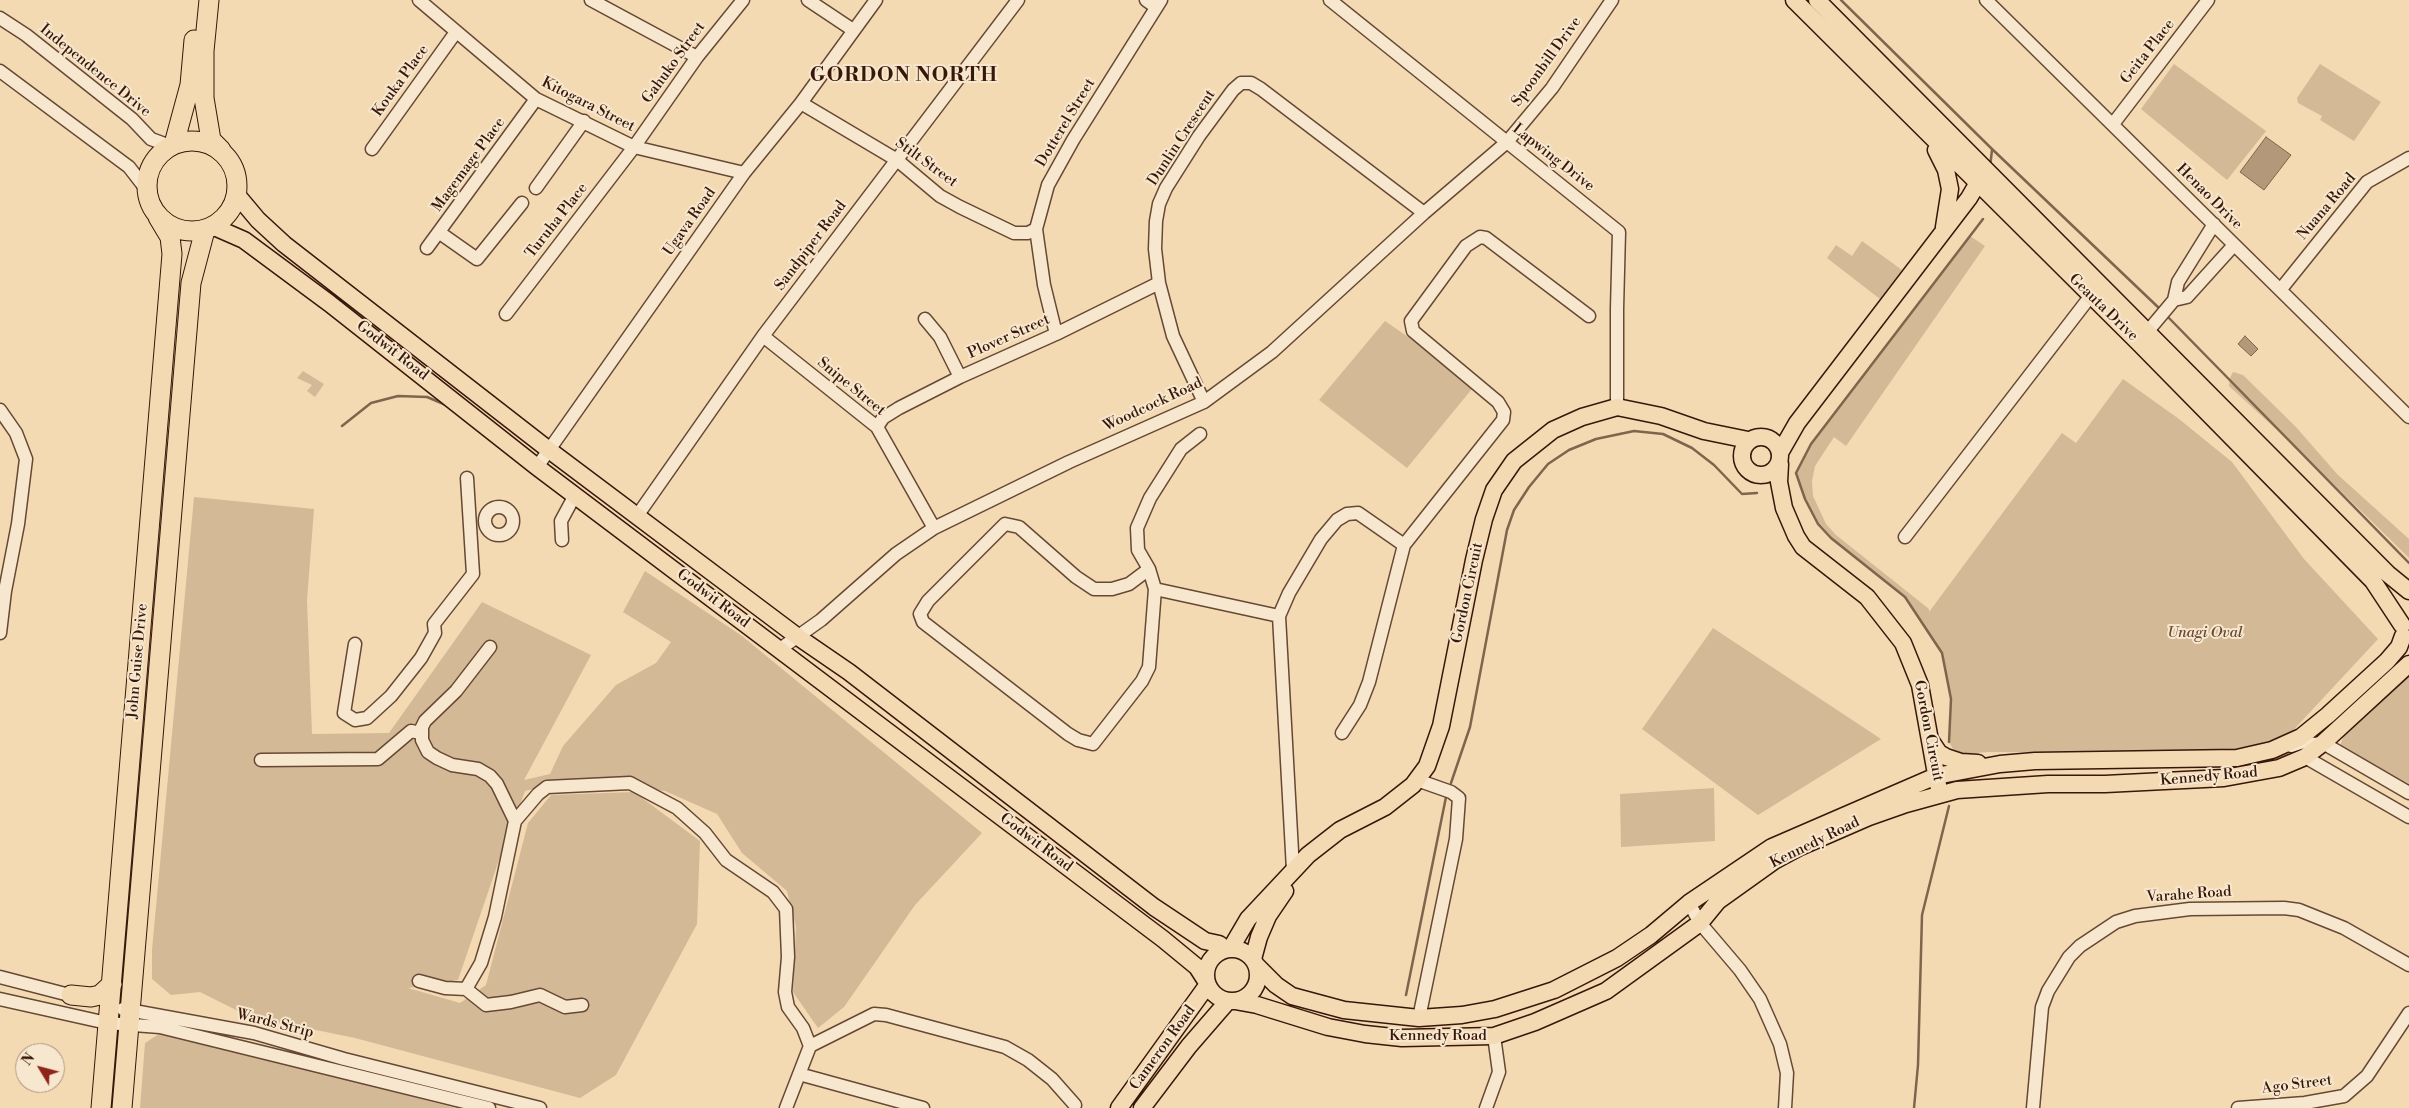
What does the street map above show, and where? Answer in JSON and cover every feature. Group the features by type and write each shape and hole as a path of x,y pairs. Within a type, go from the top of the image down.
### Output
{"highway":[{"path":"172,145 190,84 197,0"},
{"path":"209,0 204,51 204,98 212,140 229,159 236,176 237,194 226,216 209,228 180,230 168,225 158,217 150,204 146,189 147,176 152,164 160,154 172,145 198,140 215,147 229,159"},
{"name":"John Guise Drive","path":"101,1108 172,254 170,237 158,217"},
{"name":"John Guise Drive","path":"122,1108 128,1017 191,283 209,228"},
{"path":"71,995 91,997 100,995 112,984"}],"main road":[{"name":"Geauta Drive","path":"1794,0 1929,136 1981,176 1993,198 2095,290 2151,328 2388,574 2409,592"},
{"name":"Geauta Drive","path":"1816,0 1981,176 2095,290 2373,581 2406,629"},
{"path":"1929,136 1946,170 1950,189 1942,234"},
{"path":"1798,423 1766,437 1748,440 1743,449 1742,458 1746,469 1756,475 1771,473 1798,423 1942,234 1981,176"},
{"name":"Godwit Road","path":"237,194 258,220 284,244 549,450 798,637 849,672 1154,907 1205,941 1219,944 1228,949"},
{"path":"1968,198 1984,196 1993,198"},
{"name":"Godwit Road","path":"209,228 244,240 266,255 395,353 537,467 1162,939 1197,967 1206,984"},
{"name":"Gordon Circuit","path":"1228,949 1248,919 1293,870 1331,837 1385,807 1417,780 1427,766 1441,726 1474,560 1494,490 1514,461 1553,430 1582,417 1617,407 1661,416 1704,431 1748,440"},
{"name":"Gordon Circuit","path":"1704,431 1742,458"},
{"path":"1766,437 1774,441 1780,457"},
{"name":"Gordon Circuit","path":"1780,457 1779,482 1784,508 1796,536 1804,547 1867,598 1903,643 1920,685 1936,776 1941,794"},
{"name":"Gordon Circuit","path":"1756,475 1784,508"},
{"name":"Kennedy Road","path":"1255,962 1276,985 1292,996 1377,1015 1419,1018 1462,1015 1495,1010 1554,990 1617,958 1651,935 1689,903 1772,847 1847,813 1894,796 1936,776 2000,764 2117,759 2237,758 2272,750 2301,737 2328,715 2387,661 2399,647 2406,629"},
{"name":"Kennedy Road","path":"1232,1001 1257,1005 1328,1027 1365,1034 1402,1038 1494,1036 1535,1022 1606,991 1700,924 1718,901 1774,861 1800,847 1869,818 1957,790 2048,784 2105,784 2224,778 2279,768 2305,757 2324,743 2409,664"},
{"path":"1930,740 1939,753 1961,762 2000,764"},
{"path":"1894,796 1908,789 1921,777 1926,769 1930,740"},
{"name":"Gordon Circuit","path":"1255,962 1259,937 1268,916 1291,884 1293,870"},
{"path":"1228,949 1241,950 1255,962 1258,973 1254,989 1249,995 1232,1001 1218,997 1206,984 1207,965 1218,952 1228,949"},
{"name":"Cameron Road","path":"1119,1108 1206,984"},
{"name":"Cameron Road","path":"1142,1108 1189,1046 1232,1001"}],"street":[{"name":"Kitogara Street","path":"419,0 536,99 634,147 744,173"},
{"path":"590,0 697,57"},
{"name":"Gahuko Street","path":"634,147 697,57 743,0"},
{"path":"808,0 853,30"},
{"name":"Ugava Road","path":"537,467 744,173 801,103 876,0"},
{"name":"Sandpiper Road","path":"637,516 763,336 1018,0"},
{"name":"Lapwing Drive","path":"1330,0 1620,232 1616,309 1617,407"},
{"name":"Spoonbill Drive","path":"1507,142 1552,88 1612,0"},
{"name":"Henao Drive","path":"1986,0 2409,417"},
{"name":"Geita Place","path":"2113,124 2208,0"},
{"name":"Dotterel Street","path":"1056,334 1044,285 1036,229 1048,185 1061,159 1154,2"},
{"name":"Independence Drive","path":"0,18 26,35 132,119 151,140 172,145"},
{"name":"Kouka Place","path":"372,149 456,32"},
{"path":"0,71 129,167 146,189"},
{"name":"Dunlin Crescent","path":"1204,402 1173,336 1159,282 1155,235 1159,204 1199,136 1233,90 1241,84 1251,83 1278,100 1424,213"},
{"name":"Magemage Place","path":"427,248 440,233 536,99"},
{"name":"Stilt Street","path":"801,103 897,160 940,196 1014,233 1028,232 1036,229"},
{"path":"536,188 584,121"},
{"name":"Woodcock Road","path":"780,649 821,620 896,554 934,528 1069,462 1204,402 1272,352 1424,213 1507,142"},
{"name":"Turuha Place","path":"506,314 634,147"},
{"name":"Nuana Road","path":"2281,289 2367,182 2409,158"},
{"path":"440,233 477,259 522,203"},
{"path":"2151,328 2174,300 2178,282 2214,224"},
{"path":"1342,733 1360,705 1368,682 1404,545 1503,420 1504,412 1498,402 1411,327 1411,321 1466,246 1474,239 1486,238 1590,316"},
{"path":"2174,300 2187,297 2234,245"},
{"name":"Plover Street","path":"877,427 882,418 889,413 960,377 1056,334 1159,282"},
{"path":"1905,537 2095,290"},
{"path":"925,319 940,337 960,377"},
{"name":"Snipe Street","path":"763,336 877,427 934,528"},
{"path":"0,410 16,433 26,459 18,524 2,591 0,633"},
{"path":"1149,568 1130,584 1112,589 1094,589 1076,577 1019,527 1005,524 928,601 920,614 923,622 1068,734 1078,740 1093,744 1142,681 1148,667 1155,589 1149,568 1138,550 1136,528 1150,498 1181,449 1200,434"},
{"path":"355,644 344,713 356,720 367,718 397,688 421,658 435,634 434,624 473,574 467,478"},
{"path":"562,540 561,521 575,495"},
{"path":"498,507 506,509 512,515 511,528 494,541 486,527 485,519 488,512 498,507"},
{"path":"1293,870 1279,616 1289,593 1321,539 1337,520 1347,514 1358,513 1404,545"},
{"path":"471,522 485,519"},
{"path":"1155,589 1279,616"},
{"path":"490,647 456,691 425,722 422,733 423,745 428,752 452,765 478,769 490,776 497,784 515,821"},
{"path":"261,760 378,759 411,731 422,733"},
{"path":"2272,750 2278,751 2303,742 2313,744 2324,743 2409,793"},
{"path":"2305,757 2409,817"},
{"path":"1417,780 1451,792 1458,798 1456,839 1419,1018"},
{"path":"466,989 481,963 495,917 515,821 530,802 547,787 630,783 677,808 705,833 726,860 780,899 786,910 788,928 786,992 788,1007 803,1028 810,1046"},
{"path":"1689,903 1700,924 1740,970 1764,1006 1780,1044 1787,1073 1785,1108"},
{"name":"Varahe Road","path":"2033,1108 2042,1007 2048,991 2056,975 2080,946 2126,919 2148,913 2190,909 2274,908 2299,910 2344,928 2409,965"},
{"name":"Wards Strip","path":"0,977 71,995 108,1014 128,1017 339,1073 490,1108"},
{"path":"419,981 445,988 466,989 486,1005 511,1002 540,995 565,1007 582,1005"},
{"name":"Wards Strip","path":"0,999 254,1033 344,1059 540,1108"},
{"name":"Ago Street","path":"2238,1108 2305,1104 2344,1096 2367,1076 2409,1013"},
{"path":"786,1108 810,1046 874,1014 886,1015 1005,1047 1028,1060 1052,1079 1075,1105"},
{"path":"1486,1108 1499,1072 1494,1036"},
{"path":"799,1074 923,1108"}],"green space":[{"path":"2174,64 2266,131 2227,180 2141,109"},
{"path":"2320,64 2381,102 2354,141 2320,120 2322,116 2298,103 2297,98"},
{"name":"Unagi Oval","path":"1970,236 1985,246 1846,446 1834,437 1815,466 1812,481 1813,496 1826,524 1836,535 1929,609 1929,612 2062,433 2076,443 2123,379 2179,419 2232,462 2304,559 2378,639 2286,738 2222,757 2126,753 1988,752 1964,754 1953,749 1949,742 1951,699 1942,653 1905,597 1831,538 1818,524 1805,499 1796,473 1811,444"},
{"path":"1862,241 1902,270 1880,299 1827,258 1836,245 1852,256"},
{"path":"1385,321 1476,384 1407,468 1319,400"},
{"path":"303,371 324,384 315,397 307,391 312,385 297,378"},
{"path":"2233,372 2243,375 2296,427 2337,474 2409,539 2409,558 2301,452 2229,386"},
{"path":"194,497 314,509 307,600 312,734 389,733 482,602 591,655 524,780 550,774 563,746 616,685 656,663 671,642 623,612 645,571 742,636 982,833 915,905 844,1007 818,1028 793,992 796,927 787,891 742,853 717,814 665,791 572,780 525,791 458,980 408,988 460,1003 486,985 528,823 551,795 634,792 700,841 697,924 616,1075 580,1098 355,1038 248,1016 200,992 171,995 152,979 152,950"},
{"path":"1713,628 1881,739 1758,815 1642,729"},
{"path":"2409,672 2409,784 2341,746 2341,743 2344,736"},
{"path":"1714,788 1715,841 1621,847 1620,794"},
{"path":"162,1032 456,1108 140,1108 145,1043"}],"shaded area":[{"path":"2266,137 2291,155 2264,190 2240,172"},
{"path":"2245,336 2258,349 2251,356 2238,344"}],"waterway":[{"path":"1841,0 1992,149 2160,309"},
{"path":"1990,167 1992,150"},
{"path":"1949,742 1951,699 1942,653 1905,597 1831,538 1818,524 1805,499 1796,473 1811,444 1983,219"},
{"path":"2167,316 2409,563"},
{"path":"342,426 371,403 398,396 427,397 446,405"},
{"path":"1451,783 1470,727 1507,530 1514,510 1529,487 1548,464 1569,450 1596,439 1634,431 1663,434 1692,448 1714,465 1742,494 1757,493"},
{"path":"1406,995 1446,797"},
{"path":"1914,1108 1918,1065 1922,915 1949,806"}],"district":[{"name":"GORDON NORTH","path":"904,76"}]}
